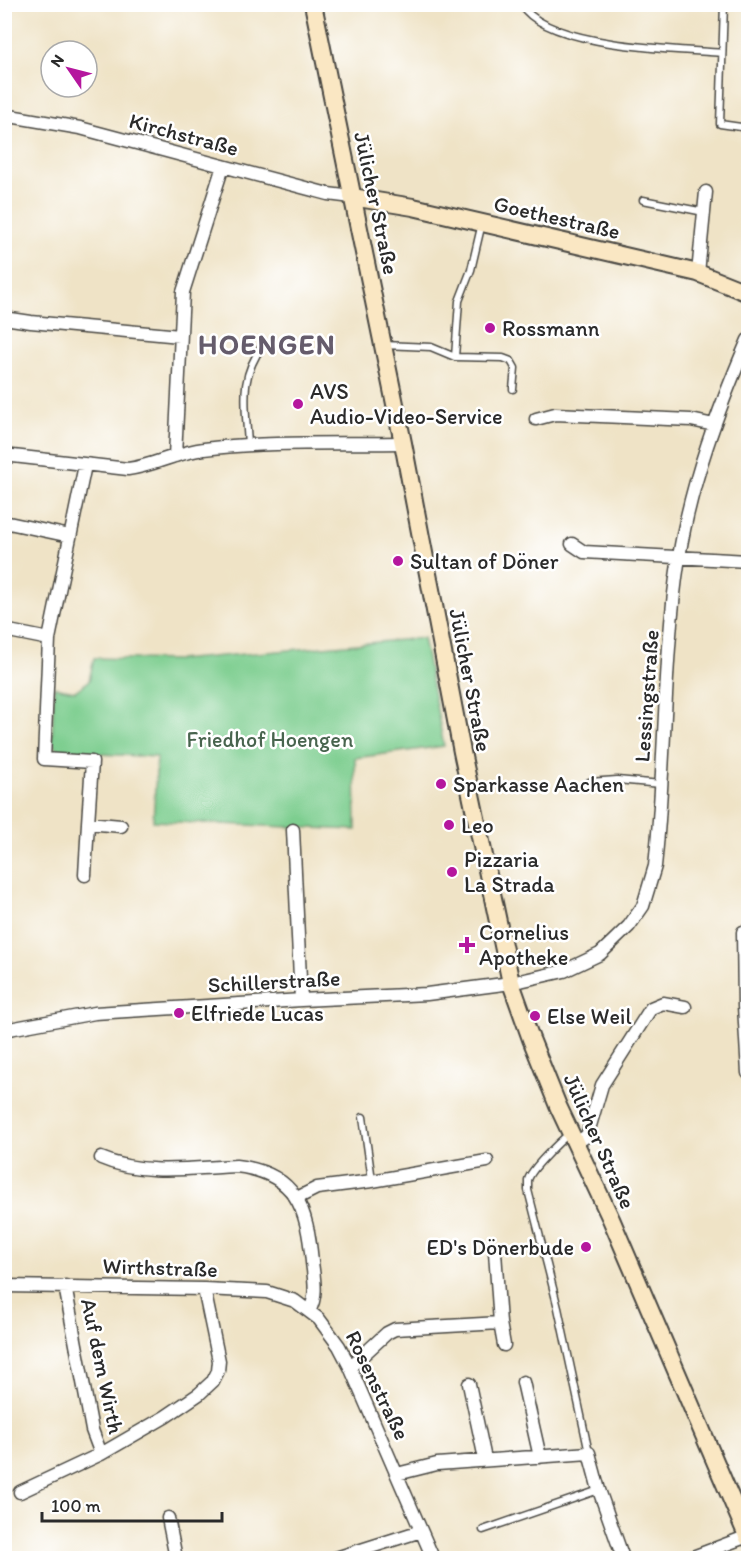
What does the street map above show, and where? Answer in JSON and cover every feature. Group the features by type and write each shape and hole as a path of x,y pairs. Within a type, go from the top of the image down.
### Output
{"main road":[{"name":"Jülicher Straße","path":"313,4 403,442 462,752 511,983 531,1039 573,1138 611,1219 748,1537"},
{"name":"Goethestraße","path":"352,197 412,207 698,273 748,293"}],"street":[{"name":"Kirchstraße","path":"4,115 80,128 328,194 352,197"},
{"path":"175,456 183,292 223,166"},
{"path":"698,273 706,192"},
{"path":"4,318 180,336"},
{"name":"Lessingstraße","path":"511,983 564,971 600,954 637,917 643,906 655,866 679,559 700,468 714,425 748,340"},
{"path":"536,419 555,414 691,420 714,425"},
{"path":"4,455 128,469 147,467 200,449 248,445 403,442"},
{"path":"85,465 49,639 44,759 92,762 85,875"},
{"path":"4,522 70,536"},
{"path":"572,544 584,552 748,561"},
{"path":"4,630 49,639"},
{"path":"88,823 121,826"},
{"path":"293,830 301,1000"},
{"path":"743,932 748,1070"},
{"name":"Schillerstraße","path":"4,1030 95,1014 427,993 511,983"},
{"path":"573,1138 587,1136 602,1085 651,1008 663,1003 685,1007"},
{"path":"101,1158 144,1169 236,1166 275,1177 297,1197 310,1234 315,1301 309,1311"},
{"path":"297,1197 317,1188 487,1161"},
{"path":"495,1252 500,1323 504,1345"},
{"name":"Wirthstraße","path":"4,1286 267,1292 295,1301 309,1311"},
{"name":"Auf dem Wirth","path":"65,1286 92,1430 101,1454"},
{"name":"Auf dem Wirth","path":"20,1492 101,1454 165,1417 199,1394 213,1381 218,1371 219,1361 204,1289"},
{"name":"Rosenstraße","path":"309,1311 319,1319 339,1346 350,1367 433,1558"},
{"path":"350,1367 387,1333 395,1329 500,1323"},
{"path":"523,1382 540,1457"},
{"path":"469,1384 484,1460"},
{"path":"397,1474 429,1465 589,1453 599,1490 623,1558"},
{"path":"168,1518 176,1558"},
{"path":"336,1558 421,1531"},
{"path":"690,1558 748,1537"}],"lane":[{"path":"521,4 524,10 538,20 561,31 606,44 722,53"},
{"path":"724,4 720,124 748,128"},
{"path":"643,200 704,213"},
{"path":"455,357 459,301 471,270 483,223"},
{"path":"248,445 245,395 247,374 252,360 263,345"},
{"path":"382,345 431,347 455,357 503,358 512,361 515,369 513,389"},
{"path":"589,782 617,780 661,784"},
{"path":"363,1117 372,1181"},
{"path":"573,1138 559,1142 532,1172 528,1180 528,1190 558,1308 589,1453"},
{"path":"483,1530 599,1490"}],"green space":[{"name":"Friedhof Hoengen","path":"423,638 444,746 355,758 356,830 153,821 157,757 62,752 56,749 52,741 54,687 75,691 89,681 94,658 177,660"}],"place":[{"name":"Rossmann","path":"490,328"},
{"name":"AVS Audio-Video-Service","path":"298,404"},
{"name":"Sultan of Döner","path":"398,561"},
{"name":"Sparkasse Aachen","path":"441,784"},
{"name":"Leo","path":"449,825"},
{"name":"Pizzaria La Strada","path":"452,872"},
{"name":"Cornelius Apotheke","path":"467,945"},
{"name":"Elfriede Lucas","path":"179,1013"},
{"name":"Else Weil","path":"535,1016"},
{"name":"ED's Dönerbude","path":"586,1247"}],"district":[{"name":"HOENGEN","path":"267,344"}]}
